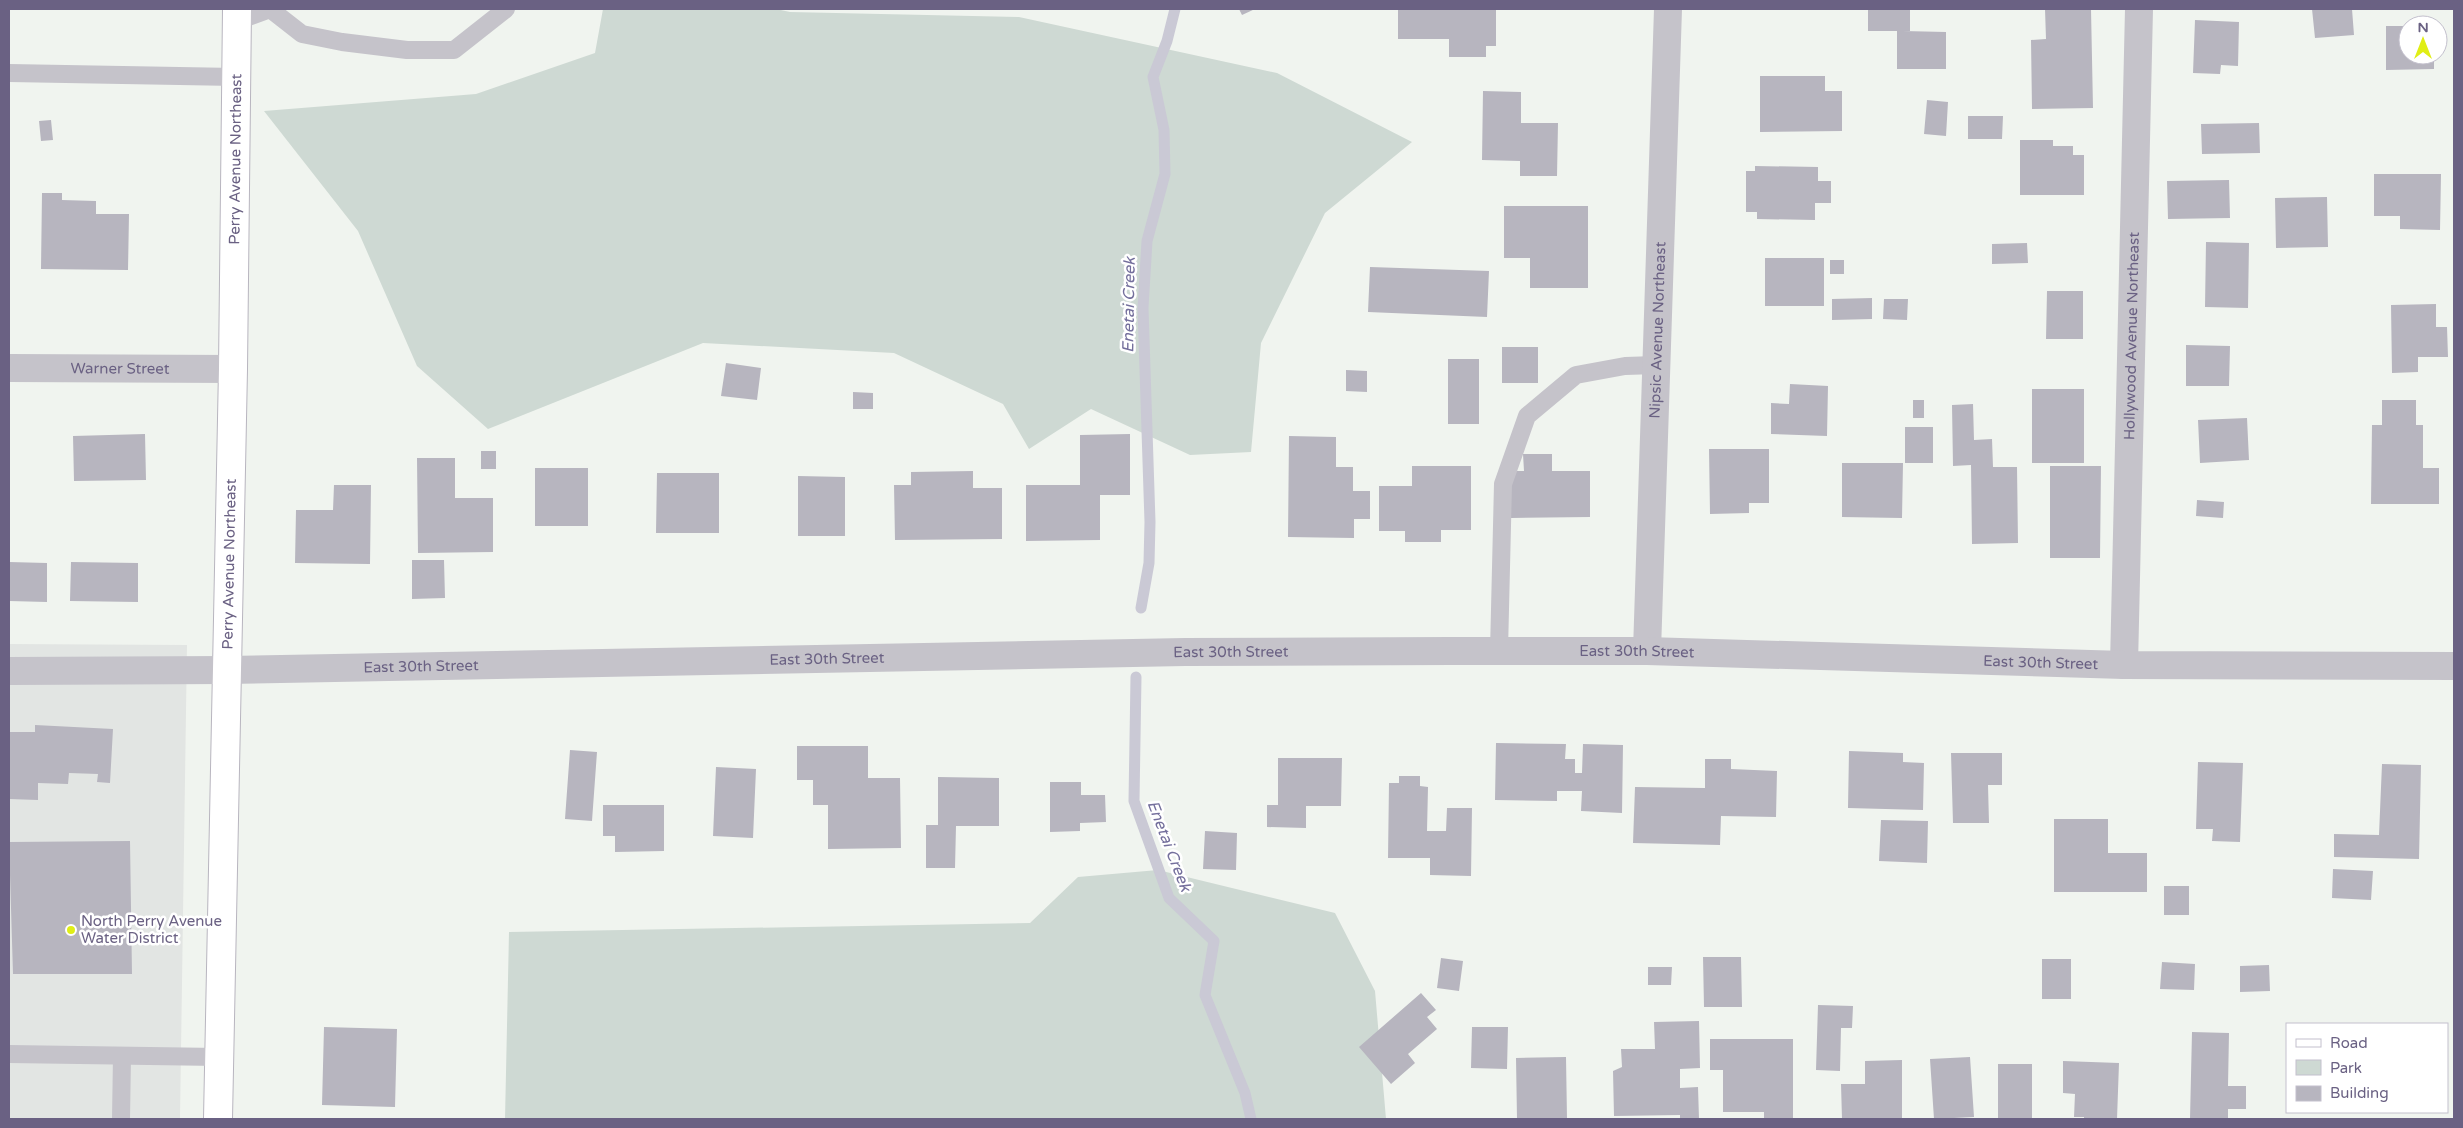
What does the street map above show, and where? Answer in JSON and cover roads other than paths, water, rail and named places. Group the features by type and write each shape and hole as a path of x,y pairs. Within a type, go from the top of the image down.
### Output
{"main road":[{"name":"Perry Avenue Northeast","path":"218,1119 233,369 237,15"}],"street":[{"name":"Nipsic Avenue Northeast","path":"1647,651 1668,9"},
{"name":"Hollywood Avenue Northeast","path":"2124,665 2139,9"},
{"name":"Warner Street","path":"9,368 233,369"},
{"name":"East 30th Street","path":"9,671 227,670 1175,652 1499,651 1647,651 2124,665 2454,666"}],"lane":[{"path":"237,15 270,9 302,34 342,42 406,50 454,50 481,17 506,9"},
{"path":"9,73 236,78"},
{"path":"1499,651 1502,602 1503,484 1527,416 1576,375 1625,366 1656,365"},
{"path":"9,1054 219,1057"},
{"path":"121,1119 122,1056"}],"waterway":[{"name":"Enetai Creek","path":"1141,608 1149,563 1150,522 1143,308 1147,241 1165,174 1164,130 1153,77 1167,41 1175,9"},
{"name":"Enetai Creek","path":"1136,677 1134,801 1169,898 1214,941 1205,995 1245,1093 1251,1119"}],"place":[{"name":"North Perry Avenue Water District","path":"71,930"}]}
